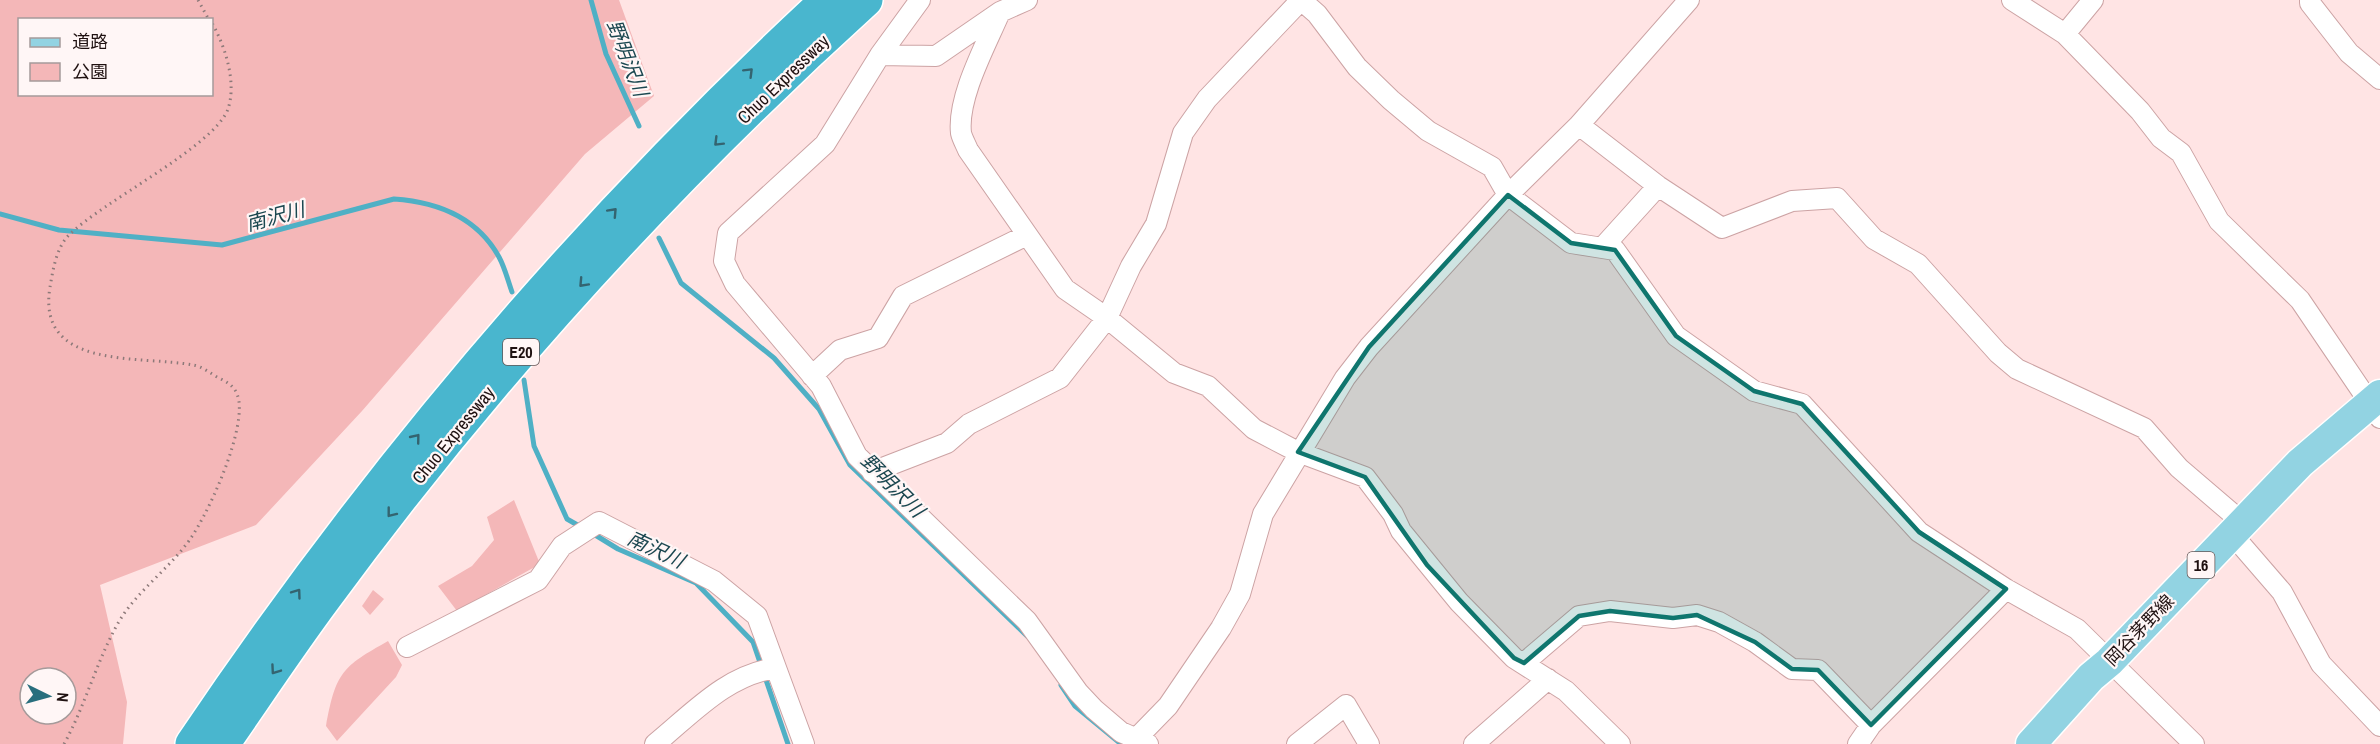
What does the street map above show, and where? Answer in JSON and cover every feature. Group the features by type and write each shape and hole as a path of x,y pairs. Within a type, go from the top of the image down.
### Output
{"highway":[{"name":"Chuo Expressway","path":"192,744 242,670 364,503 485,353 650,171 756,65 827,0"},
{"name":"Chuo Expressway","path":"224,744 325,597 509,365 662,199 866,0"}],"main road":[{"name":"岡谷茅野線","path":"2031,744 2091,677 2109,662 2236,527 2300,464 2376,406"}],"street":[{"path":"920,0 880,55 825,144 728,233 724,261 735,284 821,386 857,456 1027,621 1078,692 1094,709 1121,732 1139,742 1193,672 1240,594 1263,514 1298,452 1345,378 1369,348 1508,195 1579,124 1689,0"},
{"path":"880,55 936,56 1000,12 1027,0"},
{"path":"872,472 947,444 969,424 1060,378 1107,318 1131,266 1156,224 1183,133 1207,99 1301,0 1317,14 1358,67 1391,100 1428,131 1492,167 1508,195 1571,243 1615,250 1676,336 1754,391 1802,404 1919,532 2006,590 2077,629 2194,744"},
{"path":"2012,0 2066,34 2140,111 2161,138 2181,153 2219,222 2300,300 2376,406"},
{"path":"2066,34 2093,0"},
{"path":"2310,0 2349,53 2380,79"},
{"path":"1000,12 973,77 963,108 961,134 968,150 1065,290 1107,318 1174,373 1208,386 1254,429 1298,452 1365,477 1427,565 1514,658 1566,691 1620,744"},
{"path":"1579,124 1658,186 1722,228 1792,201 1836,198 1874,239 1918,264 1998,353 2017,369 2145,428 2178,468 2236,527 2282,592 2321,664 2380,726"},
{"path":"1602,248 1658,186"},
{"path":"812,376 840,350 878,338 903,296 1027,235"},
{"path":"406,647 538,580 562,546 599,522 714,581 757,616 804,744"},
{"path":"1858,744 1871,725 2006,590"},
{"path":"1524,663 1579,616 1610,611 1673,618 1696,615 1719,622 1755,642 1792,669 1818,670 1871,725"},
{"path":"655,744 724,686 761,670 776,668"},
{"path":"1474,744 1548,679"},
{"path":"1297,744 1346,705 1369,744"}],"path":[{"path":"198,0 208,18"},
{"path":"64,744 76,723 117,625 146,585 185,547 208,512 235,437 241,405 236,391 230,384 195,365 98,356 69,342 54,328 47,304 55,261 66,237 113,200 185,153 219,123 228,109 230,82 226,56 213,28"}],"highlighted area":[{"path":"1508,195 1571,243 1615,250 1676,336 1754,391 1802,404 1919,532 2006,589 1871,725 1818,670 1792,669 1755,642 1697,615 1673,618 1610,611 1579,616 1524,663 1514,658 1427,565 1365,477 1298,452 1369,347"}],"green space":[{"path":"0,0 619,0 654,96 585,154 362,411 256,525 100,585 127,702 123,744 0,744"},
{"path":"514,500 540,564 457,611 438,586 472,566 494,540 487,517"},
{"path":"373,590 384,599 370,615 362,606"},
{"path":"388,641 402,665 396,677 337,741 326,726 338,682 351,665"}],"waterway":[{"name":"野明沢川","path":"591,0 606,54 639,126"},
{"name":"南沢川","path":"0,214 59,230 222,245 394,199 410,201 454,214 479,231 499,257 512,292"},
{"name":"野明沢川","path":"659,238 681,283 774,358 819,409 850,465 1027,636"},
{"name":"南沢川","path":"524,380 534,446 567,519 581,527"},
{"name":"南沢川","path":"592,533 618,549 696,583 753,642 788,744"},
{"name":"野明沢川","path":"1061,685 1075,706 1121,744"}]}
